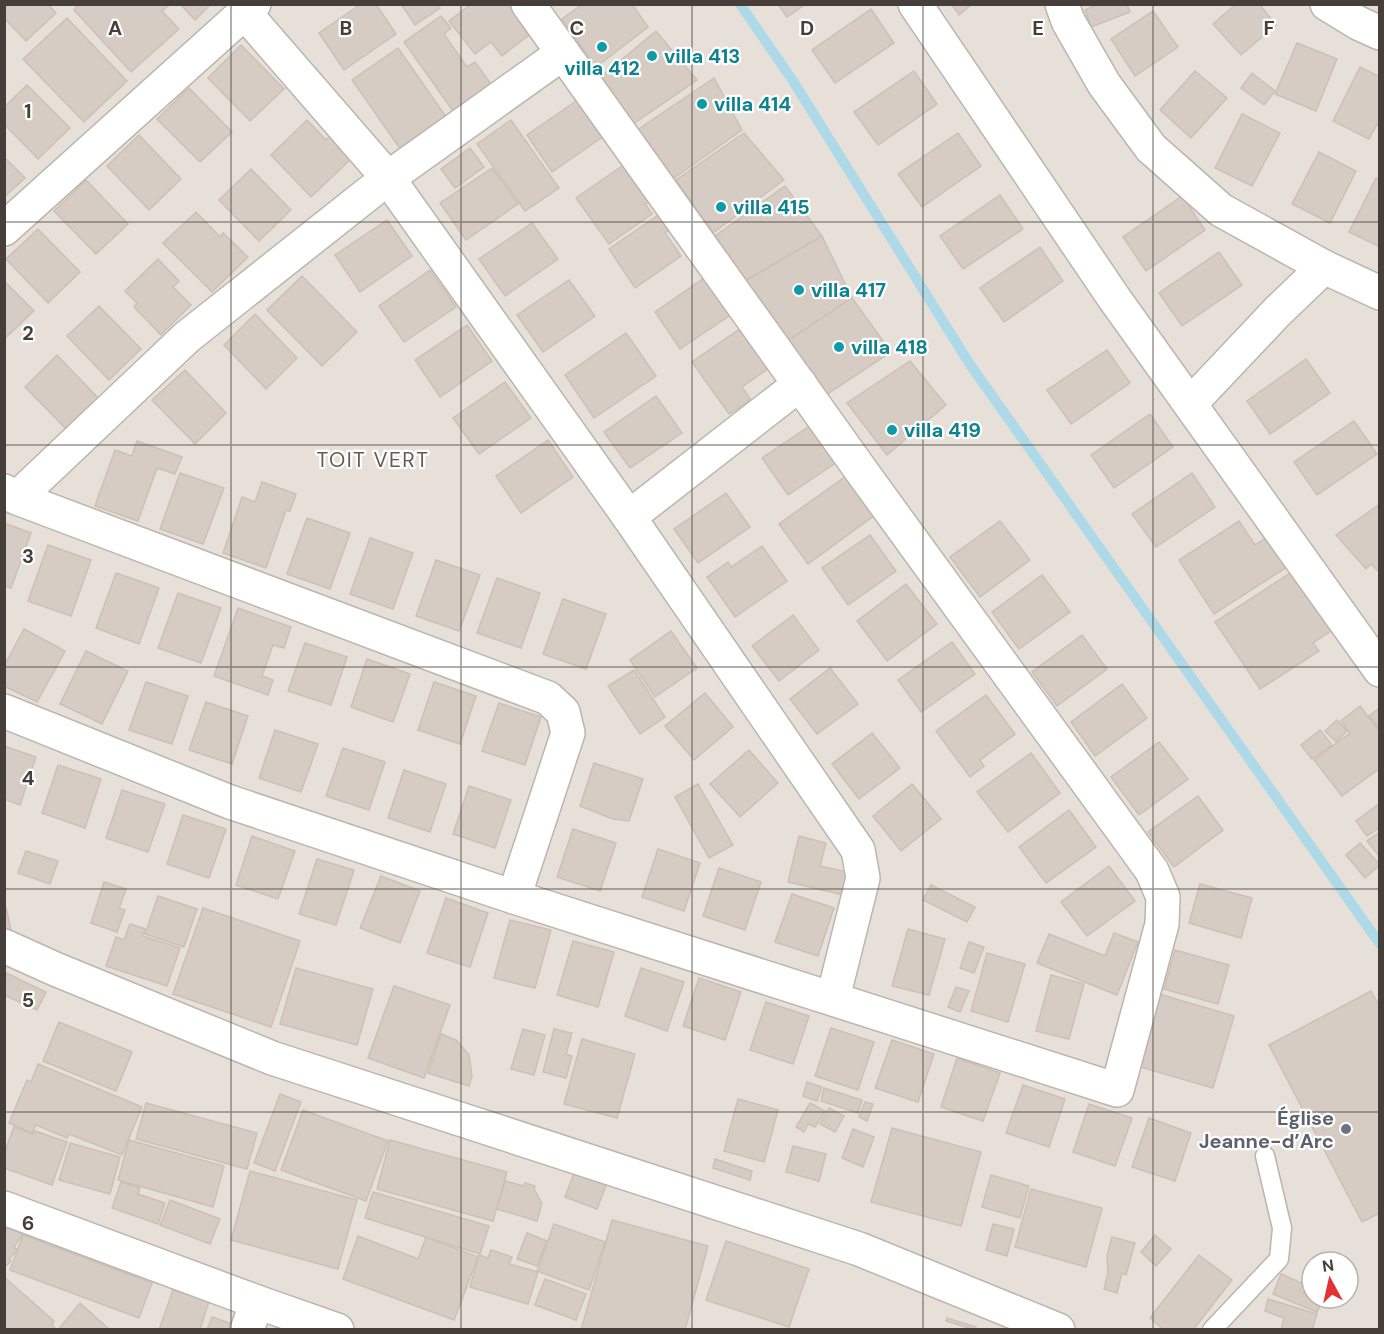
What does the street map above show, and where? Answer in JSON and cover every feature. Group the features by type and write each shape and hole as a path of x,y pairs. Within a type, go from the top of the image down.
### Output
{"street":[{"path":"4,711 230,802 514,897 1117,1090 1162,924 1163,897 1152,871 865,476 528,4"},
{"path":"915,4 1114,298 1380,670"},
{"path":"1062,4 1068,21 1104,84 1151,148 1221,210 1324,267 1380,293"},
{"path":"1327,4 1380,33"},
{"path":"4,229 249,8 388,178 629,517 858,850 863,878 833,998"},
{"path":"514,897 568,733 562,712 548,698 11,494 187,337 388,178 563,53"},
{"path":"1191,403 1270,319 1324,267"},
{"path":"629,517 800,384"},
{"path":"4,946 272,1058 859,1249 1058,1329"},
{"path":"4,1208 252,1316 337,1329"}],"lane":[{"path":"1212,1329 1279,1259 1282,1228 1265,1156"}],"shaded area":[{"path":"5,5 1379,5 1379,1329 5,1330"}],"building":[{"path":"4,4 48,4 56,13 26,41 4,18"},
{"path":"79,4 166,4 168,6 162,11 179,29 131,72 74,10"},
{"path":"180,4 211,4 195,20"},
{"path":"361,4 376,4 396,34 344,70 319,33"},
{"path":"401,4 437,4 440,8 415,25"},
{"path":"471,4 513,4 534,31 502,56 491,42 475,54 449,21"},
{"name":"villa 412","path":"583,4 632,4 648,27 596,67 562,19"},
{"path":"778,4 806,4 787,17"},
{"path":"951,4 972,4 959,15"},
{"path":"1098,4 1127,4 1130,12 1091,27 1085,10"},
{"path":"1236,4 1259,4 1276,25 1241,55 1213,24"},
{"path":"871,9 894,43 835,83 812,50"},
{"path":"1153,11 1178,47 1135,76 1111,39"},
{"path":"441,16 451,28 444,34 467,67 475,62 491,84 453,111 404,42"},
{"path":"67,18 127,81 84,122 23,59"},
{"name":"villa 413","path":"656,31 697,80 633,124 597,80"},
{"path":"1297,43 1337,59 1316,111 1275,94"},
{"path":"241,45 284,89 250,121 208,78"},
{"path":"398,48 447,118 401,150 352,80"},
{"path":"1360,67 1380,77 1380,119 1369,139 1333,121"},
{"path":"914,71 937,104 878,145 854,112"},
{"path":"1195,71 1227,98 1191,138 1160,110"},
{"path":"1252,73 1275,91 1264,105 1241,88"},
{"name":"villa 414","path":"714,78 742,130 674,178 636,131"},
{"path":"27,85 70,128 38,159 4,124 4,107"},
{"path":"189,88 232,132 200,162 157,119"},
{"path":"579,99 604,136 552,172 527,135"},
{"path":"1242,114 1280,133 1252,186 1215,168"},
{"path":"307,120 326,140 332,134 353,157 311,197 271,155"},
{"path":"511,120 559,188 525,211 477,144"},
{"name":"villa 415","path":"744,133 784,180 713,233 676,180"},
{"path":"958,133 981,166 922,207 898,174"},
{"path":"139,135 181,179 149,210 107,166"},
{"path":"470,148 484,167 455,188 441,169"},
{"path":"1319,152 1356,171 1330,223 1292,204"},
{"path":"4,157 25,178 4,197"},
{"path":"628,162 654,199 645,204 652,214 609,244 576,198"},
{"path":"492,168 518,204 466,240 440,203"},
{"path":"251,169 291,210 259,241 219,200"},
{"path":"1376,178 1380,179 1380,247 1349,232"},
{"path":"86,180 128,224 96,254 54,211"},
{"path":"785,186 822,236 745,281 715,236"},
{"path":"1000,195 1023,229 963,269 940,236"},
{"path":"1182,196 1205,230 1146,271 1123,237"},
{"path":"196,212 220,237 223,233 248,257 212,292 163,243"},
{"path":"661,213 671,228 665,233 681,256 635,288 609,249"},
{"path":"387,220 412,256 360,292 335,255"},
{"path":"532,223 558,259 505,296 479,259"},
{"path":"38,229 80,272 48,303 6,259"},
{"name":"villa 417","path":"822,236 852,298 786,342 745,281"},
{"path":"1040,247 1063,281 1004,322 980,288"},
{"path":"1219,252 1242,285 1182,326 1159,293"},
{"path":"158,259 179,281 173,287 191,305 161,335 134,307 137,303 125,291"},
{"path":"430,270 456,307 404,342 379,306"},
{"path":"302,276 357,332 322,366 267,310"},
{"path":"707,276 732,314 680,349 655,312"},
{"path":"569,280 595,316 543,352 517,315"},
{"path":"4,281 34,311 4,339"},
{"name":"villa 418","path":"852,298 891,352 826,395 786,342"},
{"path":"99,306 141,349 109,380 67,336"},
{"path":"255,314 297,358 266,389 224,345"},
{"path":"467,325 492,361 440,397 415,360"},
{"path":"744,326 772,366 742,387 751,400 729,414 692,362"},
{"path":"626,333 656,376 594,418 565,375"},
{"path":"1107,350 1130,383 1071,424 1047,390"},
{"path":"57,355 99,399 67,430 25,387"},
{"path":"1306,359 1330,393 1270,434 1247,401"},
{"name":"villa 419","path":"910,361 946,405 887,455 847,403"},
{"path":"185,370 226,413 195,444 152,400"},
{"path":"505,382 531,418 479,454 453,418"},
{"path":"656,396 682,433 630,468 604,432"},
{"path":"1150,414 1173,447 1114,488 1091,455"},
{"path":"1354,421 1377,454 1317,495 1294,462"},
{"path":"814,423 840,460 788,495 762,458"},
{"path":"548,440 573,477 521,513 496,476"},
{"path":"137,441 182,457 175,474 157,468 138,521 95,506 115,450 132,456"},
{"path":"180,473 224,488 203,544 160,529"},
{"path":"1192,473 1215,507 1156,547 1132,514"},
{"path":"846,476 875,515 808,564 779,524"},
{"path":"262,482 296,494 290,511 286,510 266,568 223,553 242,497 255,502"},
{"path":"726,493 750,527 698,563 674,529"},
{"path":"1380,504 1380,573 1371,564 1366,569 1336,535"},
{"path":"307,518 350,533 330,589 287,574"},
{"path":"1000,521 1030,560 980,597 950,557"},
{"path":"1239,521 1255,545 1277,531 1296,561 1214,614 1179,560"},
{"path":"4,523 31,533 11,588 4,586"},
{"path":"870,535 896,571 848,605 822,568"},
{"path":"370,538 413,553 393,609 350,594"},
{"path":"48,545 91,560 71,616 28,601"},
{"path":"762,546 787,581 735,617 707,577 728,562 731,567"},
{"path":"436,560 480,575 459,631 416,616"},
{"path":"1298,568 1337,627 1313,643 1319,651 1260,689 1215,622"},
{"path":"116,573 159,588 139,644 96,628"},
{"path":"1042,575 1070,612 1019,649 992,612"},
{"path":"497,578 540,593 521,648 477,633"},
{"path":"906,584 937,624 887,661 857,621"},
{"path":"178,593 221,608 201,663 158,648"},
{"path":"563,599 606,614 586,669 543,654"},
{"path":"238,608 291,627 284,648 273,645 262,676 273,680 268,695 214,676"},
{"path":"793,615 819,650 779,681 752,646"},
{"path":"24,629 65,651 37,702 4,686 4,666"},
{"path":"671,631 697,668 655,697 630,660"},
{"path":"1082,635 1107,669 1057,706 1032,672"},
{"path":"952,642 975,674 921,712 898,680"},
{"path":"305,643 347,657 331,705 288,691"},
{"path":"86,651 128,671 102,724 60,704"},
{"path":"367,659 410,674 393,722 351,707"},
{"path":"830,668 858,704 817,734 790,699"},
{"path":"634,670 665,717 640,734 608,686"},
{"path":"146,682 188,696 172,744 129,730"},
{"path":"434,682 476,696 460,744 418,730"},
{"path":"1122,684 1147,718 1095,756 1071,722"},
{"path":"705,693 733,727 694,760 665,726"},
{"path":"986,695 1015,734 980,760 984,766 970,777 936,731"},
{"path":"206,702 248,716 232,764 189,750"},
{"path":"499,703 541,717 525,765 482,751"},
{"path":"1360,706 1380,732 1380,768 1342,796 1314,760 1350,733 1341,721"},
{"path":"1380,708 1380,730 1369,716"},
{"path":"1337,720 1347,731 1336,742 1325,731"},
{"path":"275,730 318,744 301,792 259,778"},
{"path":"1320,730 1332,745 1312,759 1301,745"},
{"path":"872,733 900,768 859,799 832,764"},
{"path":"1159,742 1188,779 1139,815 1111,777"},
{"path":"4,746 36,757 20,805 4,799"},
{"path":"343,748 385,762 369,810 326,796"},
{"path":"749,750 778,783 740,817 710,784"},
{"path":"1031,753 1060,793 1008,832 977,792"},
{"path":"594,763 643,779 629,821 613,819 580,806"},
{"path":"58,765 101,779 85,828 42,813"},
{"path":"404,770 446,784 430,832 388,818"},
{"path":"698,784 733,845 709,858 675,797"},
{"path":"912,784 941,819 901,851 873,816"},
{"path":"469,786 511,800 495,848 453,834"},
{"path":"122,790 165,804 148,852 106,838"},
{"path":"1198,796 1223,830 1174,867 1148,832"},
{"path":"1380,803 1380,827 1367,836 1356,821"},
{"path":"1069,810 1096,847 1046,883 1019,847"},
{"path":"183,815 226,829 209,878 167,864"},
{"path":"573,829 616,843 600,891 557,877"},
{"path":"1380,832 1380,855 1379,856 1367,841"},
{"path":"252,836 295,851 278,899 236,885"},
{"path":"799,836 826,843 820,866 857,874 852,897 788,882"},
{"path":"1360,843 1380,865 1365,878 1346,855"},
{"path":"658,849 700,863 684,911 642,897"},
{"path":"26,851 58,861 50,884 18,873"},
{"path":"317,859 354,870 336,925 299,914"},
{"path":"1109,866 1135,901 1087,936 1061,902"},
{"path":"719,868 761,882 745,930 703,916"},
{"path":"381,876 420,891 400,943 360,928"},
{"path":"104,882 126,889 119,908 125,910 117,932 91,923"},
{"path":"1200,884 1252,898 1241,938 1189,923"},
{"path":"931,885 975,907 967,922 923,900"},
{"path":"792,894 834,908 818,956 775,942"},
{"path":"158,896 197,909 184,947 145,934"},
{"path":"446,898 488,913 470,967 427,953"},
{"path":"4,906 6,907 12,935 4,932"},
{"path":"203,908 300,941 271,1027 173,994"},
{"path":"510,920 551,930 535,988 494,978"},
{"path":"130,924 146,929 143,936 180,948 167,986 106,966 116,937 124,940"},
{"path":"908,929 945,939 929,995 892,986"},
{"path":"1114,933 1138,942 1117,995 1037,963 1049,934 1105,956"},
{"path":"573,941 614,952 598,1007 557,995"},
{"path":"969,942 984,947 974,973 960,968"},
{"path":"1175,950 1229,965 1218,1004 1164,989"},
{"path":"987,953 1025,964 1008,1022 971,1011"},
{"path":"296,968 373,989 357,1045 280,1024"},
{"path":"641,968 684,982 667,1031 625,1016"},
{"path":"6,973 46,992 37,1010 4,995"},
{"path":"1051,975 1084,984 1069,1039 1036,1031"},
{"path":"699,978 741,992 725,1040 683,1026"},
{"path":"394,986 450,1005 424,1078 368,1058"},
{"path":"956,987 969,991 960,1012 948,1007"},
{"name":"Église Jeanne-d’Arc","path":"1371,991 1380,1007 1380,1213 1362,1222 1269,1045"},
{"path":"1159,994 1234,1016 1213,1088 1137,1066"},
{"path":"766,1002 809,1016 793,1064 750,1050"},
{"path":"59,1022 132,1052 116,1091 43,1061"},
{"path":"831,1028 874,1042 858,1090 815,1076"},
{"path":"523,1029 545,1035 534,1075 511,1069"},
{"path":"554,1029 572,1033 566,1054 572,1056 566,1078 543,1072"},
{"path":"441,1034 456,1040 469,1055 472,1076 469,1086 428,1073"},
{"path":"582,1039 635,1054 617,1118 564,1104"},
{"path":"892,1040 934,1054 918,1102 875,1088"},
{"path":"957,1058 1000,1073 983,1121 941,1107"},
{"path":"38,1064 142,1107 122,1155 69,1134 67,1138 36,1125 32,1133 9,1123 27,1080 31,1082"},
{"path":"807,1082 822,1087 817,1101 803,1096"},
{"path":"1023,1085 1065,1099 1049,1147 1006,1133"},
{"path":"824,1088 862,1100 858,1113 821,1101"},
{"path":"280,1094 301,1102 275,1171 254,1163"},
{"path":"738,1099 778,1110 764,1162 724,1151"},
{"path":"865,1102 873,1104 867,1121 859,1117"},
{"path":"146,1103 257,1133 247,1169 136,1139"},
{"path":"810,1103 825,1111 815,1127 808,1124 804,1132 796,1127"},
{"path":"1089,1104 1132,1118 1115,1166 1073,1152"},
{"path":"829,1108 844,1116 835,1132 820,1124"},
{"path":"303,1110 388,1141 366,1201 281,1170"},
{"path":"1149,1118 1191,1133 1175,1181 1132,1167"},
{"path":"14,1127 33,1134 35,1131 67,1142 52,1185 4,1168 4,1154"},
{"path":"892,1128 981,1152 961,1226 871,1202"},
{"path":"853,1129 874,1137 863,1167 842,1158"},
{"path":"129,1140 224,1166 213,1207 118,1180"},
{"path":"390,1140 507,1172 493,1221 377,1189"},
{"path":"70,1143 120,1157 110,1194 59,1180"},
{"path":"793,1146 826,1154 819,1181 786,1172"},
{"path":"715,1159 752,1171 750,1180 713,1168"},
{"path":"576,1168 608,1180 597,1209 565,1197"},
{"path":"250,1171 357,1200 338,1269 231,1240"},
{"path":"991,1175 1029,1186 1020,1218 982,1207"},
{"path":"505,1181 524,1186 525,1183 535,1186 534,1189 542,1203 537,1221 497,1209"},
{"path":"121,1182 140,1188 138,1194 165,1203 158,1224 112,1208"},
{"path":"1031,1189 1102,1208 1086,1267 1015,1247"},
{"path":"373,1192 489,1226 480,1254 365,1218"},
{"path":"170,1200 220,1219 210,1244 160,1225"},
{"path":"612,1220 708,1246 685,1330 581,1330"},
{"path":"12,1224 23,1234 14,1247 17,1250 9,1259 11,1261 4,1268 4,1232"},
{"path":"554,1224 605,1242 589,1290 537,1271"},
{"path":"993,1224 1014,1229 1007,1256 986,1250"},
{"path":"527,1233 547,1241 537,1266 517,1259"},
{"path":"23,1235 152,1283 139,1318 10,1270"},
{"path":"1155,1235 1171,1249 1156,1266 1141,1252"},
{"path":"358,1236 418,1259 426,1237 478,1257 454,1320 343,1279"},
{"path":"1112,1237 1135,1243 1126,1275 1122,1273 1117,1293 1104,1289 1108,1273 1107,1256"},
{"path":"726,1241 809,1269 789,1327 706,1300"},
{"path":"491,1250 512,1257 509,1264 538,1272 528,1304 470,1287 479,1255 488,1258"},
{"path":"1199,1255 1232,1280 1193,1330 1164,1330 1150,1318"},
{"path":"1281,1274 1300,1282 1300,1305 1273,1294"},
{"path":"4,1277 54,1321 52,1325 57,1330 4,1330"},
{"path":"545,1279 586,1294 576,1320 535,1305"},
{"path":"173,1290 209,1301 200,1330 159,1330"},
{"path":"1268,1299 1317,1314 1312,1330 1281,1330 1284,1318 1265,1311"},
{"path":"80,1303 110,1330 58,1330"},
{"path":"212,1317 235,1325 233,1330 207,1330"},
{"path":"947,1318 976,1327 975,1330 946,1321"}],"waterway":[{"path":"740,4 793,81 969,363 1380,944"}],"place":[{"name":"villa 412","path":"602,47"},
{"name":"villa 413","path":"652,56"},
{"name":"villa 414","path":"702,104"},
{"name":"villa 415","path":"721,207"},
{"name":"villa 417","path":"799,290"},
{"name":"villa 418","path":"839,347"},
{"name":"villa 419","path":"892,430"},
{"name":"Église Jeanne-d’Arc","path":"1346,1129"}],"district":[{"name":"TOIT VERT","path":"373,460"}]}
